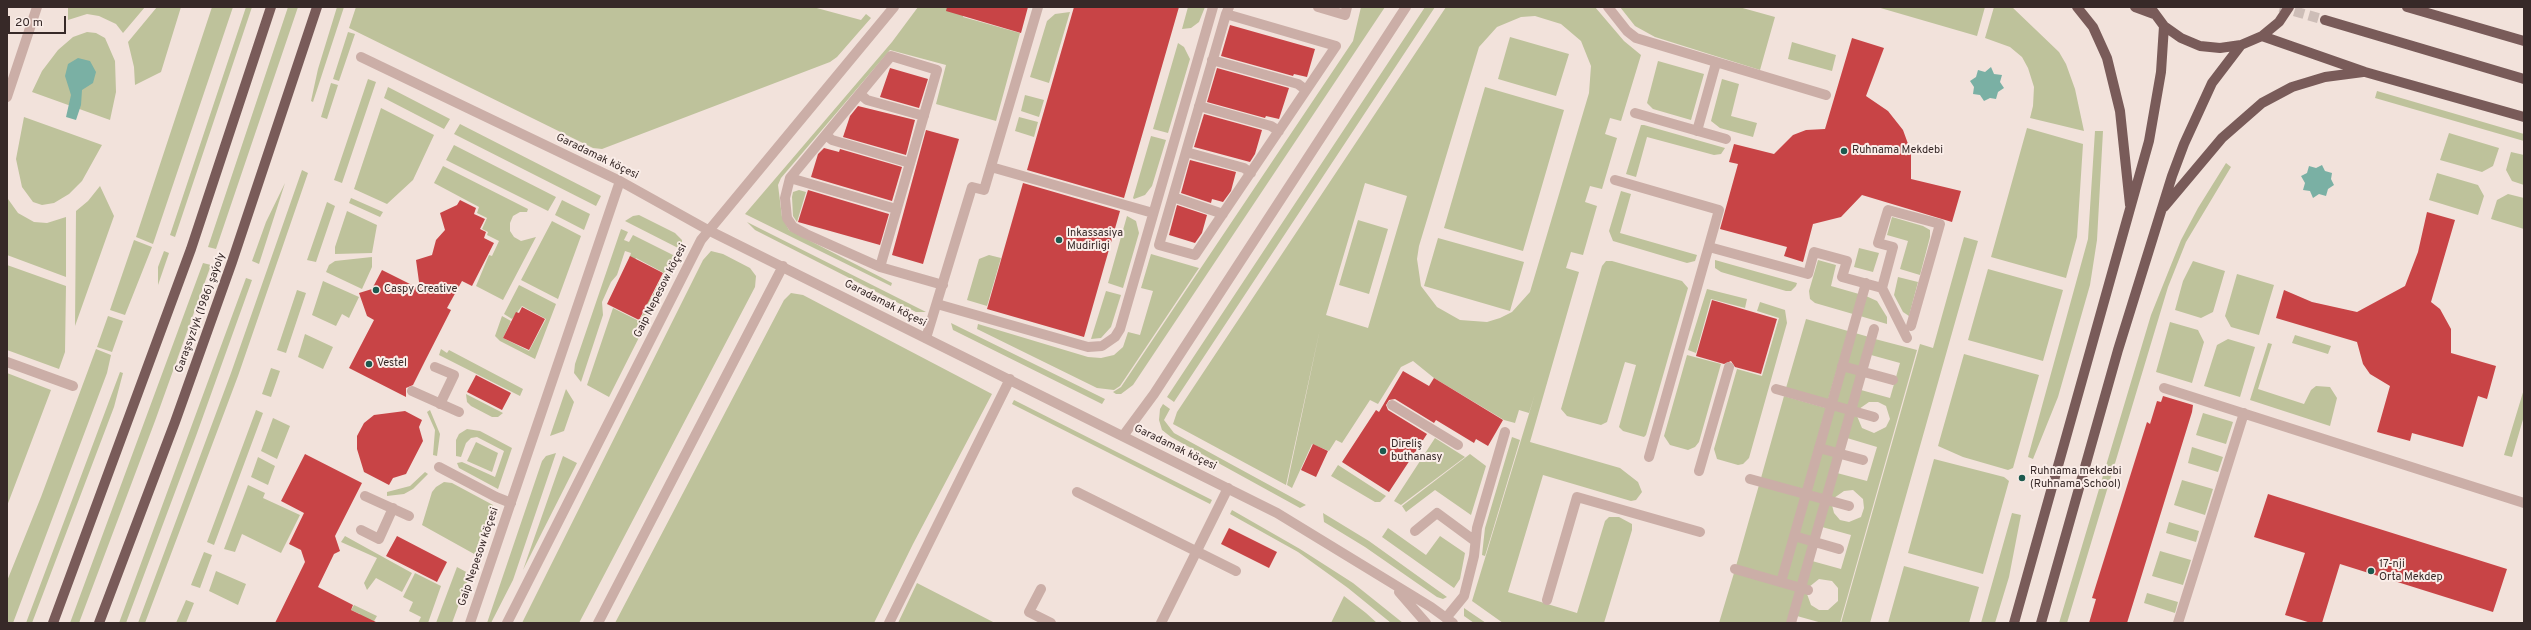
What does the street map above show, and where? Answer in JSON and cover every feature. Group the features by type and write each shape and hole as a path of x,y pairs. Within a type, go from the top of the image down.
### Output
{"main road":[{"path":"53,623 191,249 271,7"},
{"name":"Garaşsyzlyk (1986) şaýoly","path":"98,623 175,422 232,262 317,7"},
{"path":"2077,7 2093,27 2107,58 2120,111 2131,211"},
{"path":"2135,7 2152,10 2164,26 2181,38 2200,46 2220,48 2241,45 2262,36 2279,22 2288,7"},
{"path":"2407,7 2524,41"},
{"path":"2326,20 2524,79"},
{"path":"2014,623 2131,211 2156,107 2164,26"},
{"path":"2262,36 2365,72 2524,117"},
{"path":"2041,623 2159,213 2184,144 2212,83 2241,45"},
{"path":"2159,213 2222,138 2262,103 2292,87 2325,77 2365,72"}],"street":[{"path":"7,97 37,7"},
{"name":"Gaip Nepesow köçesi","path":"507,623 693,252 708,230 894,7"},
{"path":"926,338 972,187 984,190 1038,7"},
{"path":"937,304 1088,348 1102,346 1109,343 1120,329 1213,7"},
{"path":"1318,7 1345,15 1347,7"},
{"path":"1123,436 1154,394 1406,7"},
{"path":"1608,7 1627,31 1636,38 1826,95"},
{"path":"1227,10 1334,44 1335,48 1195,255 1159,245 1227,10"},
{"path":"880,267 937,70 891,56 790,178 785,198 786,218 793,227 880,267 942,285"},
{"name":"Garadamak köçesi","path":"361,57 620,181 708,230 1277,513 1449,620"},
{"path":"1212,60 1298,84 1306,90"},
{"path":"1697,131 1716,63"},
{"path":"860,94 867,100 924,116"},
{"path":"1199,106 1271,126 1279,131"},
{"path":"1635,113 1726,139"},
{"path":"826,135 832,140 910,163"},
{"path":"1186,152 1244,168 1251,173"},
{"path":"991,167 1154,213"},
{"path":"790,178 896,209"},
{"path":"1615,180 1720,210 1649,457"},
{"name":"Gaip Nepesow köçesi","path":"470,623 620,181"},
{"path":"1173,197 1223,214"},
{"path":"1907,338 1882,288 1893,247 1878,243 1888,210 1940,224 1911,326"},
{"path":"1709,247 1808,274 1814,252 1847,261 1842,276 1882,288"},
{"path":"598,623 783,266"},
{"path":"1781,582 1866,283"},
{"path":"1791,623 1805,589 1814,542 1874,329"},
{"path":"7,362 73,386"},
{"path":"1842,366 1893,380"},
{"path":"435,367 454,375 440,404"},
{"path":"1699,471 1729,367"},
{"path":"889,623 1010,379"},
{"path":"2164,388 2524,503"},
{"path":"1776,389 1874,417"},
{"path":"412,391 459,412"},
{"path":"1392,405 1458,445"},
{"path":"2178,623 2244,413"},
{"path":"1449,620 1464,596 1477,528 1505,432"},
{"path":"1819,448 1862,460"},
{"path":"439,467 496,497 511,502"},
{"path":"1750,479 1849,506"},
{"path":"1161,623 1228,488"},
{"path":"1077,492 1236,571"},
{"path":"365,496 409,516"},
{"path":"1547,600 1577,497 1700,532"},
{"path":"361,530 379,539 393,508"},
{"path":"1415,531 1437,513 1475,541"},
{"path":"1794,536 1839,549"},
{"path":"1735,569 1805,589"},
{"name":"Garadamak köçesi","path":"1392,585 1426,623"},
{"path":"1041,588 1029,612 1051,623"}],"green space":[{"path":"68,7 145,7 123,33 116,24 99,16 87,14 68,20"},
{"path":"157,7 181,7 161,72 135,85 134,67 128,42"},
{"path":"212,7 233,7 153,244 136,237"},
{"path":"246,7 252,7 175,237 170,235"},
{"path":"288,7 298,7 216,249 208,247"},
{"path":"337,7 344,7 313,102 311,101 318,69"},
{"path":"356,7 813,7 861,20 866,14 871,18 837,57 830,62 602,149 593,148 349,28"},
{"path":"918,7 966,7 963,17 1020,33 996,121 936,104 946,65 890,50 781,178 778,185 782,217 789,230 892,283 891,286 745,214 892,42"},
{"path":"1188,7 1205,7 1199,22 1191,28 1182,29"},
{"path":"1361,7 1385,7 1133,385 1121,394 1116,394 1113,392 1121,387 1353,41"},
{"path":"1425,7 1435,7 1174,402 1167,397"},
{"path":"1446,7 1595,7 1624,41 1641,55 1621,121 1610,118 1605,134 1617,138 1602,189 1590,186 1585,202 1597,206 1583,255 1571,252 1566,268 1579,272 1530,442 1620,468 1638,482 1642,492 1636,500 1631,501 1543,475 1508,592 1577,613 1605,521 1609,517 1619,517 1632,524 1632,530 1604,623 1503,623 1472,601 1535,394 1529,413 1519,410 1515,423 1504,420 1434,378 1413,361 1401,367 1378,404 1370,400 1342,443 1336,440 1329,451 1312,444 1292,488 1287,485 1320,329 1286,485 1173,424 1177,412","holes":["1535,16 1561,24 1581,41 1591,66 1589,93 1530,292 1512,312 1500,318 1487,322 1460,320 1437,307 1421,286 1417,259 1419,246 1479,47 1497,27 1521,17","1365,183 1407,196 1368,328 1326,315"]},
{"path":"1620,7 1739,7 1775,17 1760,70 1655,37 1635,26"},
{"path":"1877,7 1985,7 1977,36"},
{"path":"1994,7 2012,7 2059,52 2066,64 2075,89 2084,131 2030,118 2033,106 2034,87 2028,68 2022,57 2010,47 1985,38"},
{"path":"1070,12 1049,83 1030,77 1047,21 1055,14"},
{"path":"87,32 96,33 105,38 115,61 116,92 110,120 32,92 42,71 58,50 73,37"},
{"path":"348,32 355,34 339,81 333,79"},
{"path":"1510,37 1569,54 1556,96 1498,79"},
{"path":"1792,42 1836,55 1832,71 1788,59"},
{"path":"1178,43 1184,47 1190,59 1168,133 1153,129"},
{"path":"1658,61 1704,74 1691,120 1653,109 1647,103"},
{"path":"368,79 376,82 342,183 334,180"},
{"path":"1722,79 1739,84 1731,116 1757,123 1753,137 1720,128 1711,121"},
{"path":"331,83 338,85 327,119 321,117"},
{"path":"388,87 450,119 444,129 384,98"},
{"path":"1485,87 1564,110 1523,251 1444,228"},
{"path":"2377,91 2524,134 2524,141 2375,98"},
{"path":"1025,95 1044,100 1039,117 1021,111"},
{"path":"381,108 434,135 413,180 387,204 354,189"},
{"path":"24,117 102,145 82,181 69,194 54,203 42,205 33,202 22,187 16,159"},
{"path":"1019,117 1038,122 1034,137 1015,131"},
{"path":"460,124 601,196 596,206 454,134"},
{"path":"1641,125 1725,148 1721,154 1714,155 1647,137 1636,177 1626,174"},
{"path":"2027,128 2083,144 2077,237 2066,278 1991,257"},
{"path":"2095,131 2103,131 2097,240 2090,285 2058,397 2033,459 2028,457 2088,239"},
{"path":"2449,133 2499,148 2493,166 2482,172 2440,160"},
{"path":"1151,136 1166,140 1152,186 1145,195 1134,199 1133,198"},
{"path":"454,145 556,197 548,211 446,160"},
{"path":"2511,152 2524,155 2524,185 2512,181 2506,170"},
{"path":"2226,163 2231,167 2186,242 2168,287 2067,623 2059,623 2151,315 2181,240 2198,208"},
{"path":"443,166 528,209 527,212 520,212 513,216 510,223 510,231 514,237 521,241 536,237 503,300 476,286 489,255 492,256 499,241 487,235 488,232 482,229 487,218 477,213 479,207 434,183"},
{"path":"302,170 308,173 238,376 145,623 138,623 231,373"},
{"path":"2437,173 2478,185 2484,196 2478,215 2429,200"},
{"path":"285,183 259,264 252,261 266,222"},
{"path":"100,186 114,216 75,326 76,211 88,201"},
{"path":"799,190 806,192 797,222 793,216 792,197 793,192"},
{"path":"1621,191 1631,194 1620,233 1697,255 1695,261 1687,263 1613,241 1609,231"},
{"path":"2508,194 2524,198 2524,229 2491,219 2497,200"},
{"path":"351,198 383,212 380,217 349,203"},
{"path":"8,199 18,213 34,222 47,223 66,217 66,277 7,255"},
{"path":"562,200 590,214 584,230 555,215"},
{"path":"327,202 335,206 316,262 307,260"},
{"path":"347,211 377,225 372,253 335,254 335,247"},
{"path":"639,215 675,233 682,240 682,250 625,221 633,216"},
{"path":"1127,216 1136,221 1139,233 1123,288 1108,283"},
{"path":"1892,217 1923,226 1930,230 1930,237 1920,275 1900,269 1908,241 1887,235"},
{"path":"1358,220 1388,229 1369,294 1339,285"},
{"path":"552,221 581,236 558,299 521,280"},
{"path":"747,222 926,312 916,312 755,230"},
{"path":"621,229 628,232 624,240 629,242 633,235 679,258 609,397 587,385 613,308 639,321 648,304 616,287 618,282 651,298 664,273 636,258 632,264 628,262 631,253 625,251 617,275 611,282 602,302 603,315 581,382 574,373 575,364"},
{"path":"1964,237 1978,241 1870,623 1841,623 1920,344 1933,348"},
{"path":"1438,238 1524,262 1510,311 1424,286"},
{"path":"134,240 152,247 125,315 110,310"},
{"path":"1859,248 1879,253 1873,272 1854,267"},
{"path":"164,251 169,253 158,285 158,267"},
{"path":"711,251 723,254 750,268 756,276 755,287 579,623 522,623 703,260"},
{"path":"1151,254 1199,268 1120,386 1114,390 1097,388 977,329 978,324 1088,357 1101,358 1114,355 1123,347 1128,332 1140,335 1153,291 1141,288"},
{"path":"989,255 1001,258 987,306 967,300 979,259"},
{"path":"372,257 372,267 362,289 326,272 329,265 335,261"},
{"path":"1715,260 1797,283 1791,291 1786,291 1721,272 1715,268"},
{"path":"1818,260 1836,265 1831,286 1859,294 1853,314 1815,303 1810,299 1809,291"},
{"path":"1606,261 1612,261 1682,281 1688,288 1646,435 1644,437 1623,431 1619,427 1636,365 1625,362 1607,422 1601,425 1567,416 1561,409 1602,266"},
{"path":"2193,261 2225,271 2213,312 2201,318 2175,310 2183,281"},
{"path":"203,263 211,265 155,421 79,623 70,623"},
{"path":"7,265 66,286 65,352 59,369 7,350"},
{"path":"1988,269 2063,290 2043,361 1968,340"},
{"path":"2237,274 2274,285 2259,335 2231,327 2225,316"},
{"path":"1898,277 1918,282 1909,316 1903,312 1894,295"},
{"path":"246,278 252,280 196,436 126,623 119,623"},
{"path":"323,281 359,297 349,318 342,314 336,326 312,315"},
{"path":"519,285 556,304 535,359 500,341 495,336 502,316 511,321 503,338 529,351 546,319 522,306 512,319 504,314"},
{"path":"1707,289 1747,299 1745,308 1711,299 1696,353 1688,350"},
{"path":"297,290 306,293 286,353 277,350"},
{"path":"1106,291 1121,295 1111,327 1101,338 1091,339"},
{"path":"791,293 803,295 992,394 913,544 874,623 615,623 784,300"},
{"path":"1866,296 1877,301 1887,317 1887,324 1860,316"},
{"path":"1760,302 1785,310 1787,323 1749,458 1743,464 1738,465 1717,459 1714,449 1737,369 1762,376 1779,318 1757,311"},
{"path":"108,316 123,321 112,352 97,347"},
{"path":"1806,319 1848,331 1828,400 1786,388"},
{"path":"2170,322 2198,330 2204,342 2192,383 2156,372"},
{"path":"951,323 1105,399 1102,404 953,330"},
{"path":"1855,333 1869,337 1860,368 1846,364"},
{"path":"305,334 333,347 323,369 298,357"},
{"path":"2295,335 2331,346 2328,354 2292,343"},
{"path":"1875,339 1917,350 1840,623 1822,623 1797,616 1803,593 1807,594 1811,605 1819,610 1828,610 1838,601 1838,588 1832,581 1819,579 1809,587 1805,585 1812,561 1841,569 1851,535 1822,527 1828,504 1832,505 1834,513 1840,520 1849,522 1861,517 1864,508 1863,499 1853,490 1844,491 1834,498 1830,497 1837,473 1867,481 1877,447 1847,438 1853,415 1857,416 1862,428 1874,433 1886,427 1890,419 1886,406 1878,402 1869,402 1859,409 1856,408 1861,390 1890,398 1900,363 1871,355"},
{"path":"2228,339 2255,347 2240,397 2204,386 2217,345"},
{"path":"2268,343 2272,344 2258,389 2304,404 2311,390 2316,386 2330,387 2337,398 2330,426 2250,400"},
{"path":"96,349 111,355 107,373 13,623 7,623 7,581 41,497"},
{"path":"441,349 447,353 449,350 523,389 520,396 439,355"},
{"path":"1964,354 2039,375 2013,468 2008,470 1963,457 1938,446"},
{"path":"1687,355 1721,364 1699,442 1695,447 1688,450 1670,445 1664,436"},
{"path":"271,368 280,371 271,397 262,394"},
{"path":"1845,371 1858,374 1849,406 1836,402"},
{"path":"120,372 123,373 114,407 32,623 26,623"},
{"path":"7,373 51,390 7,506"},
{"path":"566,389 574,402 564,431 550,436"},
{"path":"2524,389 2524,416 2512,457 2504,455"},
{"path":"466,394 503,413 498,417 492,417 471,406 467,402"},
{"path":"1784,396 1826,408 1803,489 1761,478"},
{"path":"1014,400 1212,500 1210,504 1012,404"},
{"path":"1163,404 1170,409 1164,420 1174,433 1306,505 1300,508 1171,437 1162,430 1159,420 1160,409"},
{"path":"256,410 263,413 214,545 207,542"},
{"path":"430,410 440,434 437,456 433,455 435,430 427,412"},
{"path":"1834,410 1847,413 1837,449 1823,446"},
{"path":"2203,413 2233,422 2226,444 2196,435"},
{"path":"273,418 290,426 277,459 261,451"},
{"path":"467,429 480,431 512,448 498,489 459,468 457,463 462,462 495,477 504,451 477,437 471,438 466,443 461,457 456,456 456,440 459,434"},
{"path":"1512,437 1520,440 1485,556 1482,555 1485,528"},
{"path":"1435,438 1465,457 1401,505 1394,501"},
{"path":"476,442 498,453 492,472 467,461"},
{"path":"2192,447 2223,457 2218,472 2188,463"},
{"path":"1822,452 1835,456 1824,495 1810,491"},
{"path":"556,453 513,580 491,623 487,623 542,461 546,456"},
{"path":"1470,454 1486,466 1471,515 1435,490 1406,512 1402,506"},
{"path":"563,456 577,463 523,570"},
{"path":"258,457 275,466 268,485 251,477"},
{"path":"1934,459 2004,477 2009,481 1983,574 1908,553"},
{"path":"1338,465 1386,496 1380,502 1375,502 1331,476"},
{"path":"425,472 428,474 413,489 404,494 387,496 387,492 410,486"},
{"path":"2182,480 2213,489 2205,515 2174,505"},
{"path":"444,482 452,483 493,505 476,555 422,525 432,492 436,487"},
{"path":"248,485 265,493 263,498 300,515 281,553 242,534 235,552 224,549"},
{"path":"1759,485 1801,497 1778,578 1736,566"},
{"path":"1808,499 1822,503 1812,538 1798,534"},
{"path":"1232,510 1300,549 1353,583 1403,623 1391,623 1348,588 1298,552 1230,514"},
{"path":"1323,513 1369,541 1447,597 1443,599 1437,597 1365,547 1324,522"},
{"path":"2012,513 2021,515 2009,577 1995,623 1981,623"},
{"path":"2169,522 2199,531 2196,542 2166,533"},
{"path":"1388,528 1426,555 1440,536 1465,553 1460,579 1454,588 1382,537"},
{"path":"345,536 412,573 402,592 376,578 367,590 364,583 377,558 341,542"},
{"path":"1796,541 1810,544 1799,583 1785,580"},
{"path":"2160,551 2191,560 2183,585 2152,576"},
{"path":"204,552 212,555 200,588 191,585"},
{"path":"1904,566 1979,587 1969,623 1888,623"},
{"path":"457,567 470,574 452,623 436,623"},
{"path":"216,571 246,584 238,605 209,591"},
{"path":"415,573 441,586 428,623 418,623 421,617 409,611 413,602 403,597"},
{"path":"1734,573 1797,591 1788,623 1719,623"},
{"path":"917,583 995,623 898,623"},
{"path":"2147,593 2178,602 2175,613 2144,603"},
{"path":"1344,596 1366,613 1377,623 1331,623"},
{"path":"186,600 194,603 186,623 176,623"},
{"path":"354,605 377,616 373,623 355,623 360,614 351,610"},
{"path":"1464,608 1486,623 1474,623 1464,616"}],"water":[{"path":"78,58 90,61 96,72 93,83 82,90 81,105 76,120 66,117 71,95 65,76 68,64"},
{"path":"1991,67 1994,74 2002,75 2000,82 2004,88 1998,92 1996,99 1990,98 1984,101 1980,95 1973,94 1974,87 1970,81 1976,77 1978,70 1985,72"},
{"path":"2322,165 2325,171 2332,173 2331,179 2334,185 2328,189 2326,196 2319,194 2313,198 2310,191 2303,190 2305,183 2301,176 2307,173 2309,166 2316,168"}],"building":[{"path":"947,7 1028,7 1021,33 946,11"},
{"path":"1074,7 1179,7 1124,198 1027,170"},
{"path":"1230,25 1315,49 1307,77 1294,74 1293,76 1221,56"},
{"name":"Ruhnama Mekdebi","path":"1852,38 1884,48 1866,96 1888,111 1903,130 1911,152 1911,179 1961,191 1952,222 1862,195 1841,217 1813,224 1803,262 1784,256 1787,247 1720,229 1738,164 1729,162 1734,144 1774,154 1793,135 1806,130 1825,129"},
{"path":"890,68 928,79 919,108 880,97"},
{"path":"1217,68 1289,88 1279,119 1266,116 1265,118 1207,102"},
{"path":"858,106 915,120 906,155 843,137 850,116"},
{"path":"1204,114 1262,130 1255,154 1250,162 1194,147"},
{"path":"926,130 959,139 923,264 892,255"},
{"path":"824,148 839,152 840,149 902,167 892,201 811,177 818,154"},
{"path":"1190,160 1236,172 1231,191 1223,202 1212,199 1211,203 1181,193"},
{"name":"Inkassasiya Mudirligi","path":"1023,183 1120,211 1084,337 987,309"},
{"path":"808,190 889,214 880,245 798,222"},
{"path":"460,200 476,208 474,214 485,219 480,229 486,232 484,238 494,243 472,286 462,281 447,308 451,310 413,385 406,388 406,397 349,368 374,320 367,316 359,293 372,289 382,270 420,289 416,260 432,255 436,240 445,230 440,213 457,205"},
{"path":"1177,205 1207,215 1202,233 1195,243 1169,235"},
{"path":"2427,212 2455,220 2431,302 2440,309 2451,329 2451,353 2496,366 2487,399 2478,396 2463,447 2412,433 2410,441 2377,432 2390,386 2370,374 2363,364 2357,342 2276,318 2284,290 2312,302 2357,312 2405,286 2418,252"},
{"path":"630,256 663,273 639,320 607,304"},
{"path":"1712,300 1777,319 1761,374 1735,367 1731,361 1724,364 1696,356"},
{"path":"522,307 545,319 529,350 503,338 516,312 519,313"},
{"path":"1403,371 1429,386 1434,378 1503,420 1488,446 1476,439 1474,443 1436,420 1434,423 1395,399 1389,400 1386,405 1388,410 1427,434 1389,492 1342,462 1376,410 1379,412"},
{"path":"476,375 511,393 502,410 467,392"},
{"path":"2163,396 2193,405 2192,412 2127,623 2089,623 2096,599 2092,598 2147,422 2150,424 2157,401 2161,402"},
{"path":"405,411 422,420 419,427 423,441 406,474 393,478 389,485 364,472 357,449 357,436 364,423 374,415"},
{"path":"1313,444 1328,451 1316,477 1301,470"},
{"path":"305,454 362,483 335,536 340,551 334,554 318,587 353,605 351,610 378,623 275,623 305,562 301,550 289,544 304,513 281,501"},
{"path":"2268,494 2507,569 2493,612 2340,564 2322,623 2311,623 2285,615 2305,553 2254,537"},
{"path":"1229,528 1277,552 1269,568 1221,544"},
{"path":"397,536 447,562 437,582 386,556"}],"tunnel":[{"path":"2280,7 2325,20"}],"place":[{"name":"Ruhnama Mekdebi","path":"1844,151"},
{"name":"Inkassasiya Mudirligi","path":"1059,240"},
{"name":"Caspy Creative","path":"376,290"},
{"name":"Vestel","path":"369,364"},
{"name":"Direliş buthanasy","path":"1383,451"},
{"name":"Ruhnama mekdebi (Ruhnama School)","path":"2022,478"},
{"name":"17-nji Orta Mekdep","path":"2371,571"}]}
